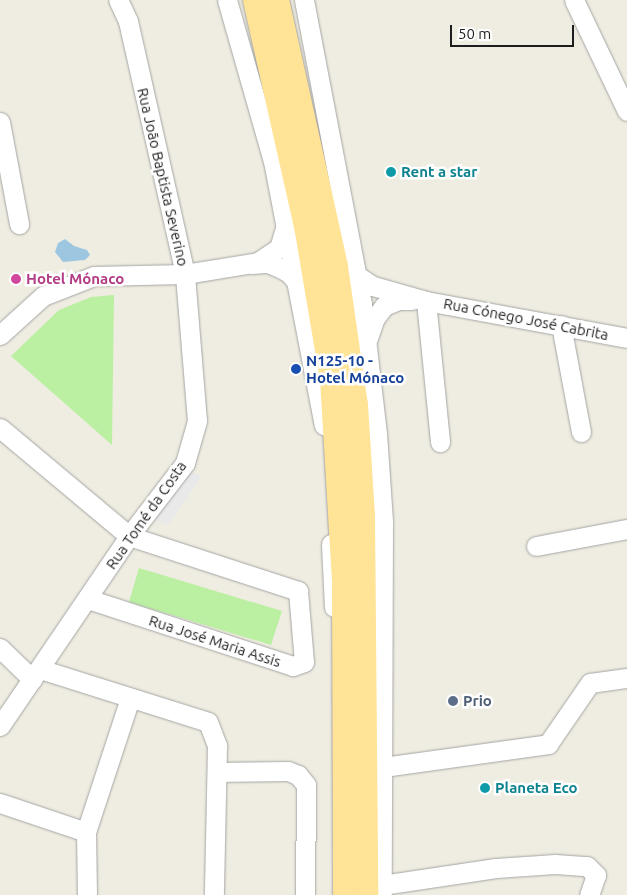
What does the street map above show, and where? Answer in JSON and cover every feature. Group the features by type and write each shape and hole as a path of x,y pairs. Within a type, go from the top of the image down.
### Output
{"main road":[{"path":"255,0 306,226 332,380 344,580 345,895"},
{"path":"277,0 336,267 356,405 363,515 377,892"}],"street":[{"name":"Rua João Baptista Severino","path":"0,335 43,296 94,276 185,274 128,21 118,0"},
{"path":"227,0 273,161 322,401 344,718"},
{"path":"304,0 356,275 366,343 383,522 383,767 377,892 496,868 587,866 596,875 590,895"},
{"path":"574,0 627,111"},
{"path":"0,122 19,224"},
{"path":"185,274 258,262 279,248 287,223"},
{"path":"243,265 268,264 289,273 299,285"},
{"name":"Rua Tomé da Costa","path":"0,726 129,536 185,463 197,421 185,274"},
{"path":"356,275 373,286 426,300"},
{"path":"366,343 375,318 384,306 398,300 426,300"},
{"path":"426,300 440,442"},
{"name":"Rua Cónego José Cabrita","path":"426,300 627,338"},
{"path":"562,325 581,432"},
{"path":"0,428 129,536"},
{"path":"536,546 627,529"},
{"name":"Rua José Maria Assis","path":"88,599 293,666 304,662 298,591 129,536"},
{"path":"0,648 36,674 130,698 208,722 217,746 214,895"},
{"path":"383,767 548,744 590,683 627,678"},
{"path":"87,895 86,832 130,698"},
{"path":"217,772 288,771 298,775 306,784 304,895"},
{"path":"0,803 86,832"}],"green space":[{"path":"114,295 112,445 11,356 59,310 91,297"},
{"path":"139,568 282,611 271,645 129,602"}],"shaded area":[{"path":"190,472 202,476 168,525 155,520"}],"water":[{"path":"65,239 74,246 87,250 90,255 85,260 63,262 55,252 58,243"}],"place":[{"name":"Rent a star","path":"391,172"},
{"name":"Hotel Mónaco","path":"16,279"},
{"name":"N125-10 - Hotel Mónaco","path":"296,369"},
{"name":"Prio","path":"453,701"},
{"name":"Planeta Eco","path":"485,788"}]}
